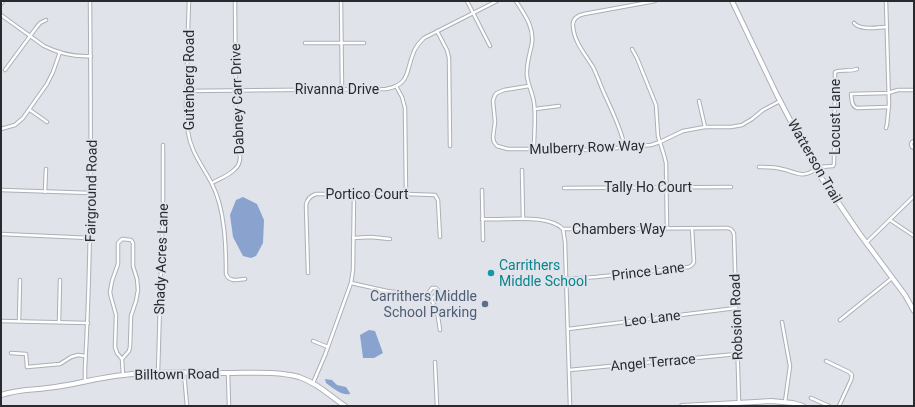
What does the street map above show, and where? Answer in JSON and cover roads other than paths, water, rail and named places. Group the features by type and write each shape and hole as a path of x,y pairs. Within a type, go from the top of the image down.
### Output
{"main road":[{"name":"Watterson Trail","path":"732,1 816,169 866,243 905,295 914,311"},
{"name":"Billtown Road","path":"1,395 122,375 158,373 281,374 300,378 313,383 345,406"},
{"path":"682,406 771,401 803,406"}],"street":[{"name":"Fairground Road","path":"85,382 91,193 90,1"},
{"name":"Gutenberg Road","path":"189,1 186,119 190,143 219,200 226,245 226,274 230,279 245,279"},
{"name":"Dabney Carr Drive","path":"212,184 234,170 238,166 241,159 236,127 235,1"},
{"path":"341,1 342,89"},
{"path":"467,1 490,46"},
{"name":"Rivanna Drive","path":"186,91 386,89 396,86 404,80 408,74 413,53 424,38 497,1"},
{"path":"516,1 529,22 532,31 532,43 527,66 527,75 534,101 536,119 534,148"},
{"path":"624,148 619,126 593,68 582,51 575,36 573,23 578,16 584,14 655,1"},
{"path":"886,1 889,107 886,128"},
{"path":"1,15 44,46 76,56 91,56"},
{"path":"5,70 36,28 46,20"},
{"path":"854,23 862,28 886,27"},
{"path":"437,31 447,50 449,58 450,146"},
{"path":"305,43 364,43"},
{"path":"632,49 656,105 658,136 666,163 667,228"},
{"path":"1,129 11,127 18,123 30,110 50,80 60,52"},
{"name":"Locust Lane","path":"816,169 820,167 833,166 834,164 835,72 838,70 857,69"},
{"path":"396,86 402,97 405,108 406,194"},
{"name":"Mulberry Row Way","path":"529,86 504,90 497,92 494,95 493,101 495,122 493,137 497,146 508,149 574,148 586,150 651,145 683,131 705,127 731,127 742,125 763,110 781,101"},
{"path":"889,107 854,107 852,104 851,94 888,93 898,90 914,90"},
{"path":"699,101 705,127"},
{"path":"535,109 559,106"},
{"path":"30,110 47,122"},
{"path":"914,141 910,144 914,148"},
{"name":"Shady Acres Lane","path":"158,373 163,201 163,145"},
{"path":"759,167 780,168 800,175 811,173 816,169"},
{"path":"45,192 46,169"},
{"path":"522,170 523,219"},
{"name":"Tally Ho Court","path":"564,188 731,187"},
{"path":"1,190 91,193"},
{"path":"482,190 483,240"},
{"name":"Portico Court","path":"308,273 306,202 310,197 316,194 433,195 438,200 440,237"},
{"path":"313,383 328,347 351,282 353,270 354,195"},
{"path":"866,243 914,196"},
{"name":"Chambers Way","path":"482,220 542,219 548,220 563,229 727,228 733,231"},
{"path":"890,220 914,236"},
{"name":"Prince Lane","path":"566,279 689,267 694,262 692,228"},
{"path":"563,229 566,242 570,406"},
{"name":"Robsion Road","path":"733,231 739,403"},
{"path":"1,234 90,238"},
{"path":"354,238 371,237 390,239"},
{"path":"122,359 129,351 130,347 131,316 138,290 137,279 133,266 133,243 131,240 122,239 118,243 118,264 110,292 116,315 116,347 117,353 122,359 122,375"},
{"path":"840,320 892,278"},
{"path":"19,321 20,280"},
{"path":"59,322 60,280"},
{"path":"351,282 382,290 426,296 431,300 435,307 440,330"},
{"path":"426,296 432,288 436,288 438,292 431,300"},
{"name":"Leo Lane","path":"568,329 736,308"},
{"path":"1,320 88,323"},
{"path":"782,322 790,366 785,402"},
{"path":"313,341 328,347"},
{"path":"11,353 26,354 27,367 60,364 71,357 78,355 85,356"},
{"name":"Angel Terrace","path":"569,370 737,354"},
{"path":"826,361 849,372 852,375 839,406"},
{"path":"435,362 437,406"},
{"path":"184,373 187,406"},
{"path":"228,373 229,406"},
{"path":"811,398 829,406"}],"water":[{"path":"243,197 257,204 264,220 263,243 256,256 251,258 243,256 233,237 230,215 236,200"},
{"path":"369,330 375,331 383,353 374,358 363,358 360,335"},
{"path":"325,379 332,380 337,385 346,387 350,394 344,394 338,391 326,383"}],"place":[{"name":"Carrithers Middle School","path":"491,273"},
{"name":"Carrithers Middle School Parking","path":"485,304"}]}
